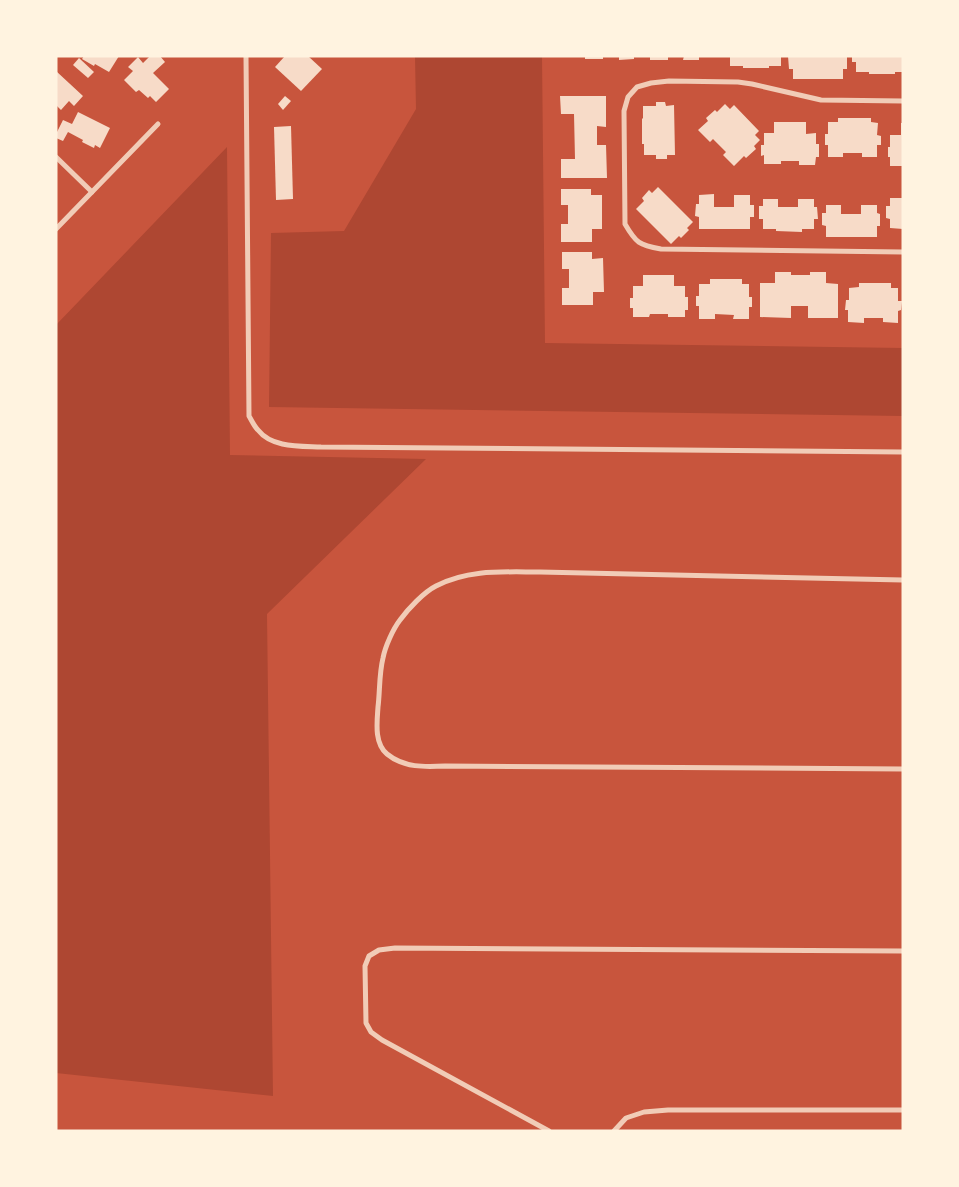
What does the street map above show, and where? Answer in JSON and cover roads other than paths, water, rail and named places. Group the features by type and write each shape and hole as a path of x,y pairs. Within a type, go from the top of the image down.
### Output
{"street":[{"path":"246,56 249,416 258,431 272,441 291,445 314,446 903,452"},
{"path":"903,101 822,100 738,82 669,81 637,87 632,92 624,111 624,131 625,224 632,237 644,246 661,249 903,252"},
{"path":"56,229 158,124"},
{"path":"56,157 92,192"},
{"path":"903,580 540,572 481,572 458,577 434,587 417,601 400,620 383,657 377,725 379,743 386,753 401,762 419,767 903,769"},
{"path":"549,1131 382,1040 371,1032 366,1023 366,966 369,956 379,950 395,948 903,951"},
{"path":"614,1131 626,1118 644,1112 668,1110 903,1110"}]}
